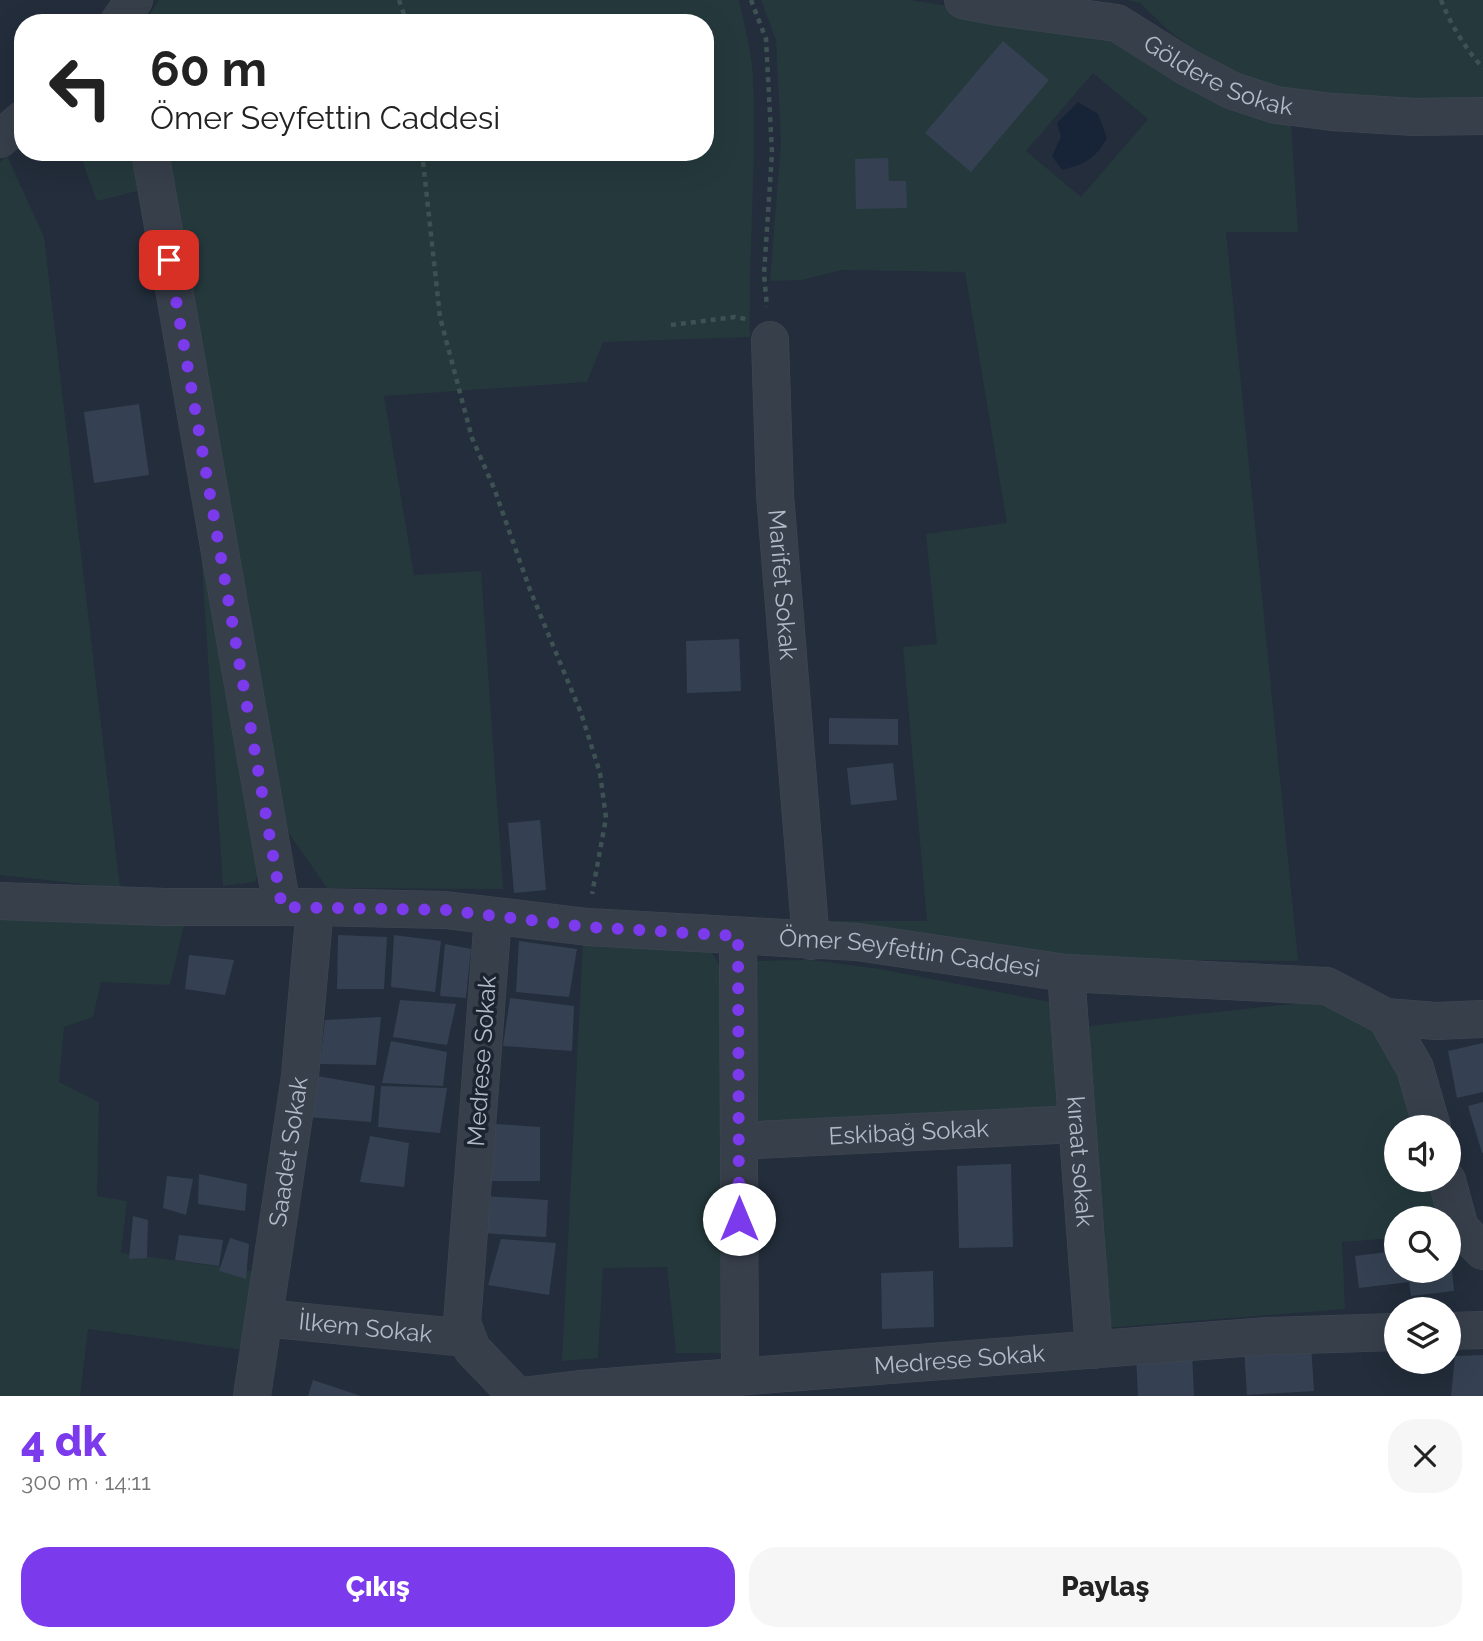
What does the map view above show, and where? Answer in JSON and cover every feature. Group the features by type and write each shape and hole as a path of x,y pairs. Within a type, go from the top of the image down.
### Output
{"street":[{"name":"Göldere Sokak","path":"963,0 999,8 1117,23 1187,67 1233,91 1276,105 1332,112 1415,117 1483,116"},
{"path":"0,139 14,127"},
{"name":"Saadet Sokak","path":"152,161 298,907 300,1076 252,1396"},
{"name":"Marifet Sokak","path":"770,340 775,494 811,941"},
{"name":"Ömer Seyfettin Caddesi","path":"0,901 166,907 445,910 588,927 857,943 1066,974 1327,986 1386,1017"},
{"name":"Medrese Sokak","path":"493,916 462,1323 472,1349 520,1396 580,1389 1268,1336 1384,1332"},
{"path":"738,936 740,1377"},
{"name":"kıraat sokak","path":"1066,974 1094,1350"},
{"path":"1386,1017 1436,1021 1483,1018"},
{"path":"1386,1017 1415,1068 1429,1115"},
{"name":"Eskibağ Sokak","path":"739,1141 1077,1124"},
{"path":"1450,1192 1460,1228 1483,1251"},
{"name":"İlkem Sokak","path":"264,1318 467,1338"},
{"path":"1461,1331 1483,1330"}],"path":[{"path":"751,0 766,39 772,153 764,274 770,340"},
{"path":"1441,0 1448,18 1470,54 1483,68"},
{"path":"423,161 440,317 472,438 581,713 600,772 606,818 588,927"},
{"path":"671,324 735,317 761,323 770,340"}],"green space":[{"path":"159,0 738,0 740,4 753,78 750,337 603,342 587,382 384,396 414,575 481,571 503,889 327,888 284,826 169,161 714,161 714,14 150,14"},
{"path":"761,0 910,0 1111,32 1233,111 1291,124 1298,232 1226,232 1298,961 1075,959 866,934 824,921 927,921 903,647 937,644 926,534 1007,523 965,272 842,270 802,280 770,281 781,143 776,40","holes":["1093,73 1148,119 1081,197 1026,151"]},
{"path":"1127,0 1483,0 1483,100 1427,105 1294,95 1231,76 1169,31 1140,3"},
{"path":"7,156 44,237 120,888 0,875 0,162"},
{"path":"82,161 140,161 145,189 97,201"},
{"path":"199,521 263,861 255,882 223,886"},
{"path":"0,910 185,921 170,985 101,982 93,1017 64,1027 59,1082 99,1102 97,1196 127,1201 121,1253 257,1272 244,1350 88,1329 80,1396 0,1396"},
{"path":"583,940 712,953 721,968 727,1353 676,1353 667,1267 603,1268 598,1358 562,1361"},
{"path":"811,960 880,969 1050,1002 1059,1112 755,1125 751,961"},
{"path":"1326,1000 1384,1030 1413,1115 1384,1115 1384,1192 1435,1192 1440,1206 1384,1206 1384,1239 1342,1242 1345,1309 1104,1328 1089,1026"}],"water":[{"path":"1078,102 1098,114 1107,138 1089,160 1062,170 1052,156 1061,137 1057,123"}],"building":[{"path":"1003,41 1049,80 971,172 925,133"},
{"path":"888,158 889,181 906,181 907,208 856,209 855,159"},
{"path":"139,404 149,475 94,483 84,412"},
{"path":"739,639 741,691 687,693 686,641"},
{"path":"829,718 898,719 898,745 829,744"},
{"path":"893,763 897,800 851,805 847,768"},
{"path":"540,820 546,890 514,893 508,823"},
{"path":"338,935 387,937 384,989 337,989"},
{"path":"394,935 441,941 435,992 391,987"},
{"path":"519,941 577,949 569,997 516,992"},
{"path":"445,944 471,949 466,998 440,996"},
{"path":"189,955 234,960 225,995 185,989"},
{"path":"510,998 574,1006 572,1051 503,1046"},
{"path":"400,1000 456,1004 447,1045 393,1037"},
{"path":"381,1017 376,1065 320,1064 325,1020"},
{"path":"391,1041 447,1052 443,1086 382,1083"},
{"path":"1483,1043 1483,1092 1457,1098 1448,1051"},
{"path":"317,1076 375,1086 371,1122 308,1117"},
{"path":"381,1086 447,1088 440,1133 378,1127"},
{"path":"1483,1102 1483,1153 1482,1153 1468,1106"},
{"path":"482,1123 540,1127 540,1181 477,1181"},
{"path":"370,1136 409,1143 404,1187 360,1182"},
{"path":"1011,1164 1013,1247 959,1248 957,1166"},
{"path":"199,1174 247,1184 245,1211 198,1204"},
{"path":"167,1176 193,1179 186,1215 163,1208"},
{"path":"484,1196 548,1200 546,1237 480,1233"},
{"path":"133,1216 148,1220 147,1258 129,1259"},
{"path":"179,1235 223,1240 219,1266 175,1260"},
{"path":"230,1238 249,1244 246,1279 219,1271"},
{"path":"501,1239 556,1243 549,1295 488,1285"},
{"path":"1384,1252 1384,1283 1401,1283 1359,1288 1355,1256"},
{"path":"933,1271 934,1327 882,1329 881,1273"},
{"path":"1409,1283 1453,1283 1454,1291 1411,1296"},
{"path":"1311,1344 1314,1391 1247,1395 1244,1349"},
{"path":"1192,1352 1194,1396 1138,1396 1136,1355"},
{"path":"1483,1355 1483,1396 1451,1396 1453,1374 1461,1374 1461,1356"},
{"path":"313,1380 361,1396 308,1396"}],"route":[{"path":"169,260 282,907 445,910 588,927 738,936 739,1219"}]}
